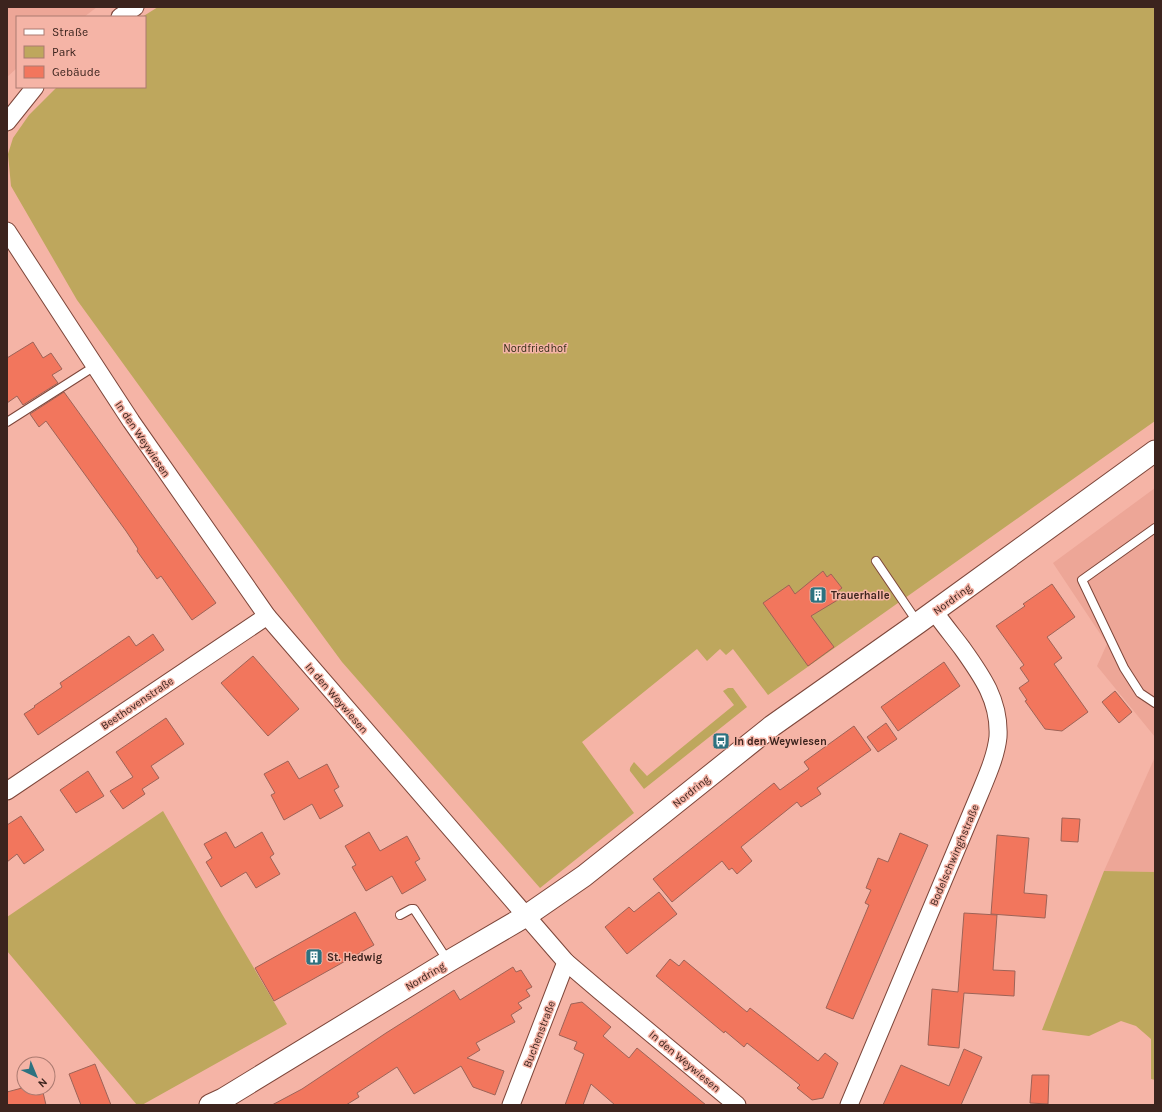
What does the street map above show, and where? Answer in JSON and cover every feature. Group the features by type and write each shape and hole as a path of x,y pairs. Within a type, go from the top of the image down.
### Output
{"street":[{"path":"122,16 135,7"},
{"path":"7,122 34,88"},
{"name":"In den Weywiesen","path":"7,231 131,422 267,616 566,962 737,1105"},
{"name":"Nordring","path":"210,1105 223,1099 449,961 526,916 584,876 772,726 1155,452"},
{"name":"Beethovenstraße","path":"7,791 267,616"},
{"name":"Bodelschwinghstraße","path":"849,1105 992,764 998,738 994,703 986,685 976,669 926,617"},
{"name":"Buchenstraße","path":"511,1105 566,962"}],"lane":[{"path":"7,422 95,366"},
{"path":"1155,528 1082,580 1124,668 1140,693 1155,703"},
{"path":"876,561 926,617"},
{"path":"400,915 414,909 449,961"}],"shaded area":[{"path":"7,7 97,7 85,16 16,16 16,69 7,77"},
{"path":"1155,488 1155,737 1097,666 1107,644 1053,563"},
{"path":"1155,757 1155,872 1104,871"}],"green space":[{"name":"Nordfriedhof","path":"158,7 1155,7 1155,421 768,695 733,649 726,655 720,649 707,661 697,649 582,742 634,813 540,888 342,662 77,300 11,186 8,154 13,138 29,115 56,88 146,88 146,16 144,16"},
{"path":"728,688 733,688 747,707 644,789 630,771 630,768 634,762 647,776 734,705 723,691"},
{"path":"163,811 287,1024 142,1105 137,1105 7,951 7,917"},
{"path":"1104,871 1155,872 1155,1080 1151,1079 1151,1039 1136,1026 1121,1021 1089,1036 1042,1030"}],"building":[{"path":"33,342 43,358 51,353 62,369 52,375 58,383 23,405 17,396 7,403 7,358"},
{"path":"64,392 216,603 192,620 161,576 157,579 137,551 138,549 126,531 46,421 39,427 30,414"},
{"path":"823,571 827,577 831,574 842,588 838,591 841,598 811,616 834,647 808,666 763,603 789,585 795,594"},
{"path":"1052,584 1075,617 1047,637 1062,658 1054,664 1088,712 1062,731 1045,729 1025,701 1027,700 1019,688 1029,681 1020,668 1024,665 996,626 1025,606 1023,604"},
{"path":"153,634 164,650 38,735 24,714 62,687 60,683 129,636 136,646"},
{"path":"253,656 299,709 268,736 221,683"},
{"path":"944,662 960,686 898,731 881,707"},
{"path":"1115,691 1132,712 1119,723 1102,702"},
{"path":"166,718 184,744 151,766 159,778 142,789 145,794 123,809 110,791 133,777 116,752"},
{"path":"886,723 897,739 878,752 867,737"},
{"path":"854,726 871,750 817,788 821,794 801,807 797,802 741,847 752,861 737,874 732,868 729,870 722,861 672,902 653,879 774,783 780,790 809,769 804,762"},
{"path":"288,761 299,779 327,764 339,787 334,790 343,806 320,819 312,804 284,820 271,795 275,793 264,774"},
{"path":"88,771 104,796 76,813 60,790"},
{"path":"21,816 44,850 24,864 17,854 7,862 7,825"},
{"path":"1062,818 1080,819 1078,842 1061,841"},
{"path":"226,832 235,848 262,832 274,854 270,857 280,874 256,888 246,872 221,887 206,862 212,858 204,844"},
{"path":"369,832 380,851 407,836 420,859 415,862 426,880 402,894 392,876 366,891 352,867 356,865 345,846"},
{"path":"900,833 928,845 853,1019 826,1008 869,905 865,903 871,890 866,888 878,858 888,862"},
{"path":"997,835 1029,838 1024,893 1047,895 1045,918 991,914"},
{"path":"659,892 677,914 627,954 605,927 629,907 634,912"},
{"name":"St. Hedwig","path":"355,912 374,945 274,1001 255,968"},
{"path":"964,913 997,915 993,970 1015,971 1014,996 964,993 959,1048 928,1045 932,989 958,992"},
{"path":"670,959 679,966 684,960 747,1012 750,1008 818,1061 825,1053 838,1063 823,1098 812,1100 797,1088 800,1085 747,1043 744,1047 725,1031 724,1033 656,976"},
{"path":"513,967 516,972 521,970 532,987 526,990 530,996 518,1003 522,1008 511,1015 515,1022 476,1043 480,1050 467,1058 504,1071 495,1095 473,1087 461,1066 414,1094 397,1067 357,1093 359,1097 346,1105 272,1105 302,1089 454,990 460,1000"},
{"path":"582,1002 611,1027 603,1036 629,1058 637,1048 706,1105 615,1105 591,1084 583,1105 565,1105 584,1054 574,1049 577,1042 559,1035 571,1004"},
{"path":"964,1049 982,1057 961,1105 883,1105 901,1065 949,1086"},
{"path":"95,1064 111,1105 81,1105 69,1074"},
{"path":"1032,1075 1049,1075 1048,1104 1030,1103"},
{"path":"16,1090 16,1096 44,1096 46,1105 7,1105 7,1092"}],"place":[{"name":"Trauerhalle","path":"818,595"},
{"name":"In den Weywiesen","path":"721,741"},
{"name":"St. Hedwig","path":"314,957"}]}
